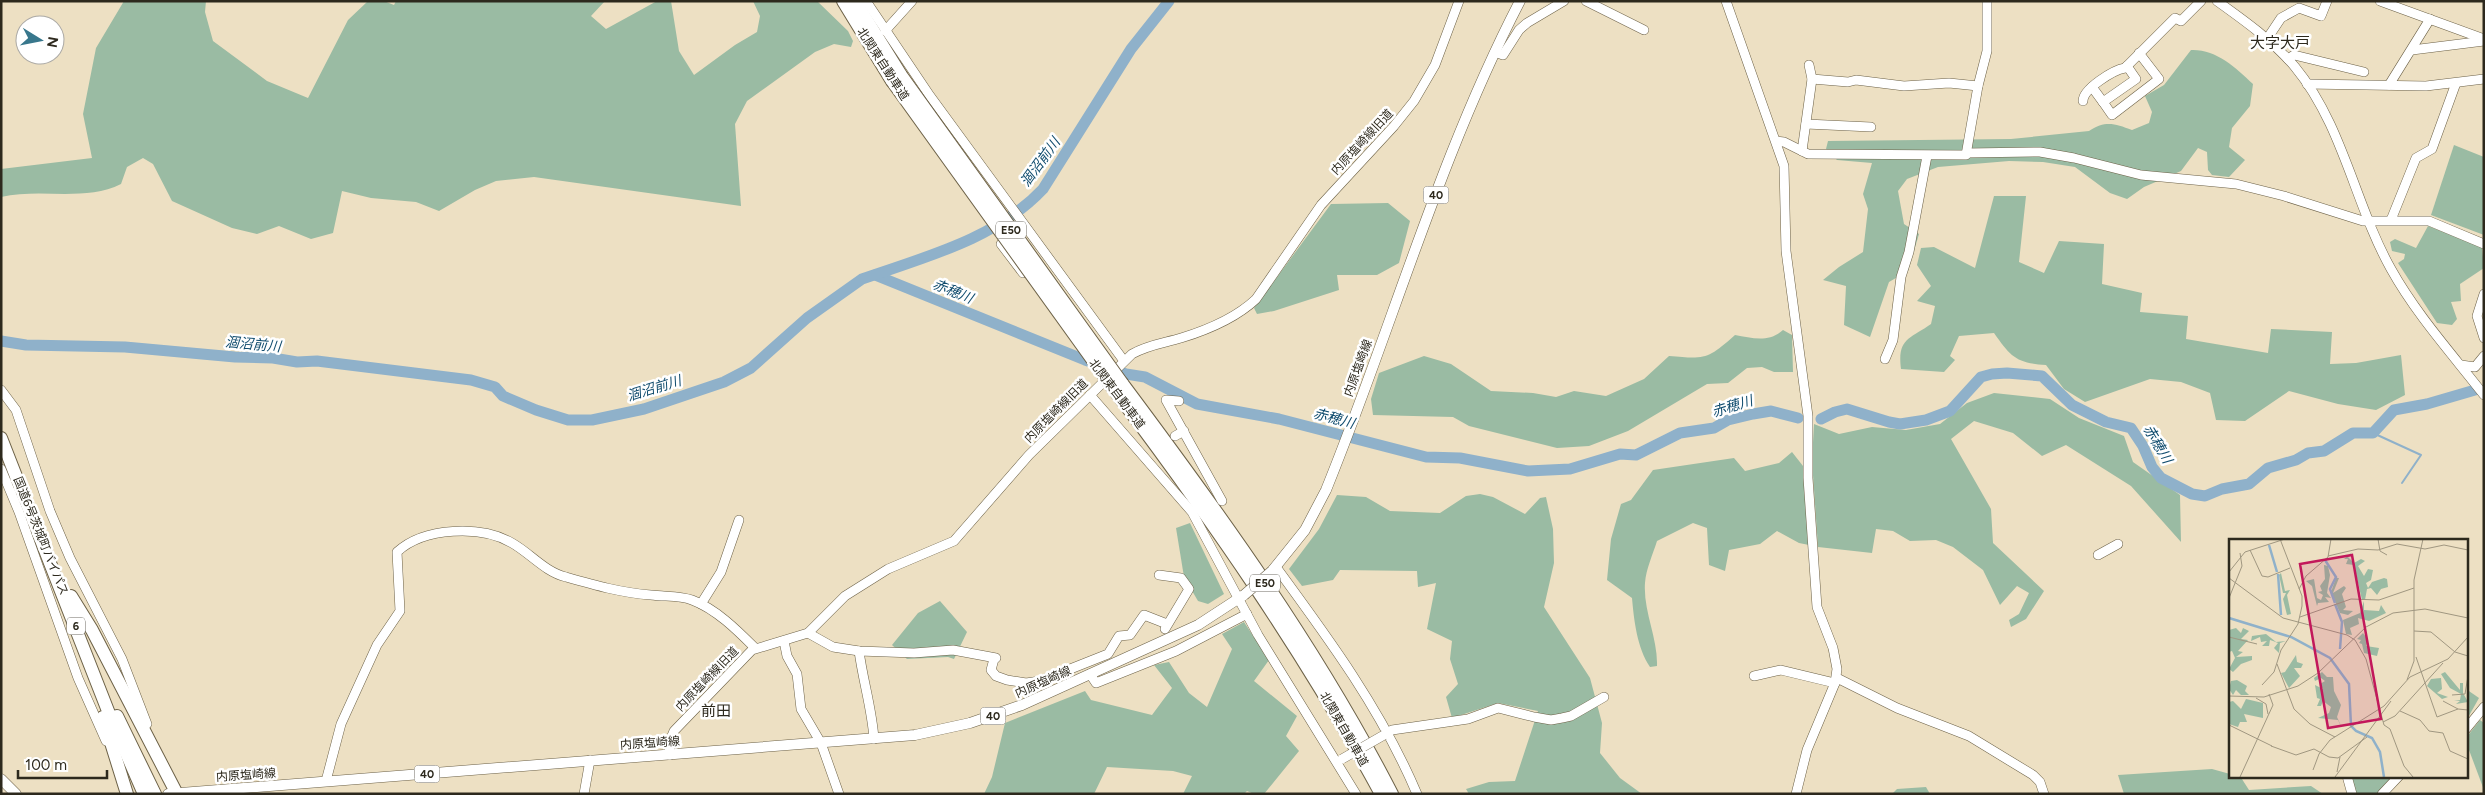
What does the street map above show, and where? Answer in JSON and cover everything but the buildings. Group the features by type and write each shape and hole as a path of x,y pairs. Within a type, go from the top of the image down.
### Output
{"highway":[{"name":"北関東自動車道","path":"843,1 1117,385 1283,628 1325,695 1381,794"},
{"name":"北関東自動車道","path":"855,1 897,78"},
{"name":"北関東自動車道","path":"1117,385 1188,470 1292,623 1372,756 1392,794"},
{"name":"国道6号茨城町バイパス","path":"1,438 102,690 126,731 148,791"},
{"path":"50,561 92,630 173,793"},
{"path":"50,561 127,794"}],"main road":[{"name":"内原塩崎線","path":"173,793 232,791 326,781 915,735 985,718 1022,705 1198,625 1241,597 1274,569 1305,530 1326,490 1451,155 1495,52 1520,1"},
{"path":"1,778 16,794"}],"street":[{"path":"866,1 1002,197 1090,316 1117,367"},
{"path":"885,31 912,1"},
{"name":"内原塩崎線旧道","path":"670,755 669,743 674,731 756,648 808,633 845,596 894,566 954,541 1013,472 1117,367 1138,350 1181,338 1226,320 1245,309 1256,299 1321,205 1394,126 1414,101 1435,65 1459,1"},
{"path":"1495,52 1503,55 1519,30 1527,23 1564,1"},
{"path":"1586,1 1644,30"},
{"path":"1726,1 1784,166 1786,250 1808,416 1808,478 1817,607 1836,659 1836,681 1809,742 1796,794"},
{"path":"1967,153 1978,86 1987,51 1987,1"},
{"path":"2082,101 2083,97 2092,87 2116,69 2127,66 2175,18 2182,21 2201,1"},
{"path":"2217,1 2267,38 2288,59 2308,84 2330,125 2369,221 2400,285 2484,395"},
{"path":"2267,38 2282,18 2299,8 2321,16 2327,1"},
{"path":"2380,1 2484,40"},
{"path":"2389,85 2430,19"},
{"path":"2412,50 2484,40"},
{"path":"2092,87 2112,115 2159,79 2139,53"},
{"path":"2288,59 2294,55 2364,72"},
{"path":"1802,151 1812,79 1809,65"},
{"path":"2103,102 2136,79 2127,66"},
{"path":"1812,79 1848,82 1856,80 1904,86 1949,83 1978,86"},
{"path":"2308,84 2426,86 2484,80"},
{"path":"2391,220 2416,158 2432,149 2456,83"},
{"path":"1806,124 1871,127"},
{"path":"1776,141 1784,142 1802,151 1817,154 1927,156 1966,155 1967,153 2040,152 2074,158 2140,175 2236,184 2369,221 2430,221 2484,244"},
{"path":"1885,359 1893,340 1901,277 1909,252 1927,156"},
{"path":"1001,244 1077,348"},
{"path":"2484,294 2476,316 2484,338"},
{"path":"1066,333 1090,316"},
{"path":"2461,364 2475,367 2484,356"},
{"path":"1,390 16,410 50,511 70,558 122,659 150,731 154,753"},
{"path":"1090,395 1192,512 1241,597 1247,614 1263,643 1340,761 1356,794"},
{"path":"1179,401 1166,400 1222,501"},
{"path":"1175,436 1184,431"},
{"path":"1144,458 1152,452"},
{"path":"1,469 19,512 78,678 104,738 113,748"},
{"path":"701,604 721,572 739,520"},
{"path":"326,781 341,724 376,645 400,611 397,552 413,541 456,532 491,534 510,542 554,574 563,577 623,591 677,596 701,604 756,648"},
{"path":"2098,555 2118,544"},
{"path":"1274,569 1342,657 1386,734 1399,751 1417,794"},
{"path":"808,633 833,647 859,651 914,653 953,650 995,659 991,670 996,676 1019,682 1040,681 1108,654 1119,636 1130,635 1144,615 1166,627 1189,589 1181,578 1159,575"},
{"path":"1090,674 1096,683 1247,614"},
{"path":"784,641 787,656 797,674 800,709 821,742 839,794"},
{"path":"859,651 863,683 872,712 874,739"},
{"path":"1754,676 1782,670 1836,681 1897,708 1969,736 2033,775 2040,782 2044,794"},
{"path":"1340,761 1392,730 1468,719 1498,708 1551,720 1582,711 1604,697"},
{"path":"2468,727 2484,707"},
{"path":"584,794 590,760"},
{"path":"2348,778 2352,794"},
{"path":"2382,794 2397,778"}],"green space":[{"path":"124,1 206,1 205,12 213,41 267,81 308,98 348,20 368,1 384,1 394,5 396,1 605,1 591,16 606,29 657,1 671,1 679,51 694,75 735,45 757,32 760,16 753,1 817,1 848,31 853,41 851,47 834,44 815,52 747,101 735,124 741,206 534,177 496,181 475,190 439,211 416,202 371,198 342,191 333,233 311,239 279,226 257,234 232,228 172,201 153,164 143,158 127,167 121,184 107,189 77,194 31,194 1,197 1,169 92,158 83,114 96,48"},
{"path":"2191,50 2209,52 2225,60 2253,84 2250,106 2232,128 2229,147 2245,160 2229,177 2212,175 2208,170 2207,152 2198,148 2181,171 2144,187 2127,199 2110,193 2075,167 2043,162 2009,161 1938,167 1907,179 1898,191 1904,224 1919,234 1908,271 1889,282 1870,337 1844,325 1846,286 1823,280 1863,252 1868,209 1863,194 1872,163 1837,160 1826,149 1828,141 2011,139 2089,131 2106,124 2132,130 2149,123 2152,112 2145,96 2164,85"},
{"path":"2454,145 2484,157 2484,235 2431,215"},
{"path":"1994,196 2026,196 2019,262 2044,273 2059,241 2104,244 2102,284 2142,293 2140,312 2188,316 2186,339 2268,353 2271,329 2332,332 2330,364 2356,363 2401,355 2405,395 2376,410 2338,404 2289,391 2245,421 2216,420 2210,393 2181,382 2150,379 2085,402 2064,389 2046,365 2028,363 2015,357 2005,348 1994,333 1959,336 1950,356 1955,360 1944,372 1901,369 1900,359 1903,345 1911,337 1931,324 1935,306 1917,301 1931,286 1917,265 1921,248 1934,247 1975,268"},
{"path":"1388,203 1410,221 1399,263 1377,275 1337,275 1339,290 1274,311 1257,314 1254,308 1331,204"},
{"path":"2428,226 2482,247 2484,268 2460,284 2461,301 2451,302 2457,319 2452,325 2437,323 2398,263 2404,259 2405,254 2392,251 2390,242 2395,239 2416,248"},
{"path":"1783,330 1792,335 1793,372 1774,372 1762,367 1747,368 1728,383 1707,384 1628,431 1589,446 1557,448 1469,426 1453,417 1373,415 1371,399 1379,373 1424,356 1451,364 1491,391 1533,393 1556,397 1574,391 1606,396 1644,379 1669,356 1691,358 1705,356 1718,349 1735,335 1766,338 1772,337"},
{"path":"1994,393 2050,399 2079,418 2124,436 2133,462 2180,495 2181,542 2131,486 2066,445 2042,456 2013,433 1974,421 1951,439 1991,509 1993,543 2044,591 2026,619 2011,627 2009,620 2019,614 2029,593 2017,586 2000,605 1983,570 1953,547 1936,540 1910,541 1893,531 1876,529 1872,553 1818,547 1812,461 1814,424 1839,434 1872,427 1906,430 1940,424 1967,403"},
{"path":"1792,452 1803,466 1809,545 1799,543 1777,531 1760,544 1729,550 1725,571 1709,565 1707,528 1693,523 1657,541 1648,567 1645,583 1646,604 1657,656 1657,666 1650,667 1639,643 1632,598 1607,580 1611,539 1621,504 1631,500 1653,470 1734,458 1745,471 1779,463"},
{"path":"1480,494 1493,497 1525,514 1540,498 1546,497 1553,529 1554,563 1544,607 1590,678 1602,723 1600,753 1620,778 1642,794 1469,794 1466,789 1489,782 1515,781 1538,711 1498,703 1452,718 1446,697 1458,684 1450,659 1452,641 1427,629 1436,583 1418,587 1417,571 1340,570 1333,580 1302,586 1289,569 1319,529 1337,495 1366,497 1390,511 1440,513 1466,496"},
{"path":"1190,523 1224,594 1208,604 1198,601 1184,577 1176,528"},
{"path":"940,601 967,632 954,659 948,657 907,659 892,645 918,613"},
{"path":"1244,622 1269,660 1254,681 1297,716 1286,736 1299,751 1264,794 1254,794 1247,791 1244,794 1183,794 1192,776 1173,771 1107,767 1094,794 984,794 992,777 1005,723 1085,691 1091,700 1152,715 1172,688 1154,665 1169,662 1189,693 1207,707 1232,649 1222,634"},
{"path":"2468,690 2479,698 2468,717"},
{"path":"2480,720 2484,723 2484,790 2468,747 2468,735"},
{"path":"2212,769 2229,774 2229,778 2241,778 2249,790 2311,786 2323,794 2124,794 2118,775"},
{"path":"2350,778 2394,778 2380,794 2357,794"},
{"path":"1926,787 1930,794 1892,794 1897,789"}],"waterway":[{"name":"涸沼前川","path":"1,341 26,345 125,347 235,357 273,358 297,362 317,361 471,380 495,387 503,396 536,410 568,420 592,420 644,409 724,382 751,368 807,318 862,279 935,254 982,234 1024,206 1043,189 1131,49 1169,1"},
{"name":"赤穂川","path":"875,275 1085,360 1126,374 1145,377 1197,404 1279,419 1426,457 1460,458 1528,471 1570,469 1620,454 1636,455 1680,433 1714,428 1728,420 1753,414 1771,411 1798,418"},
{"name":"赤穂川","path":"1821,419 1835,412 1847,409 1900,424 1926,420 1950,411 1981,377 2007,373 2042,376 2072,405 2106,422 2131,428 2143,446 2152,467 2161,478 2192,494 2205,496 2222,489 2249,484 2268,468 2296,460 2308,453 2324,451 2353,433 2373,433 2394,410 2427,404 2475,390"},
{"path":"2373,433 2421,455 2402,483"}],"district":[{"name":"大字大戸","path":"2280,43"},
{"name":"前田","path":"716,711"}]}
